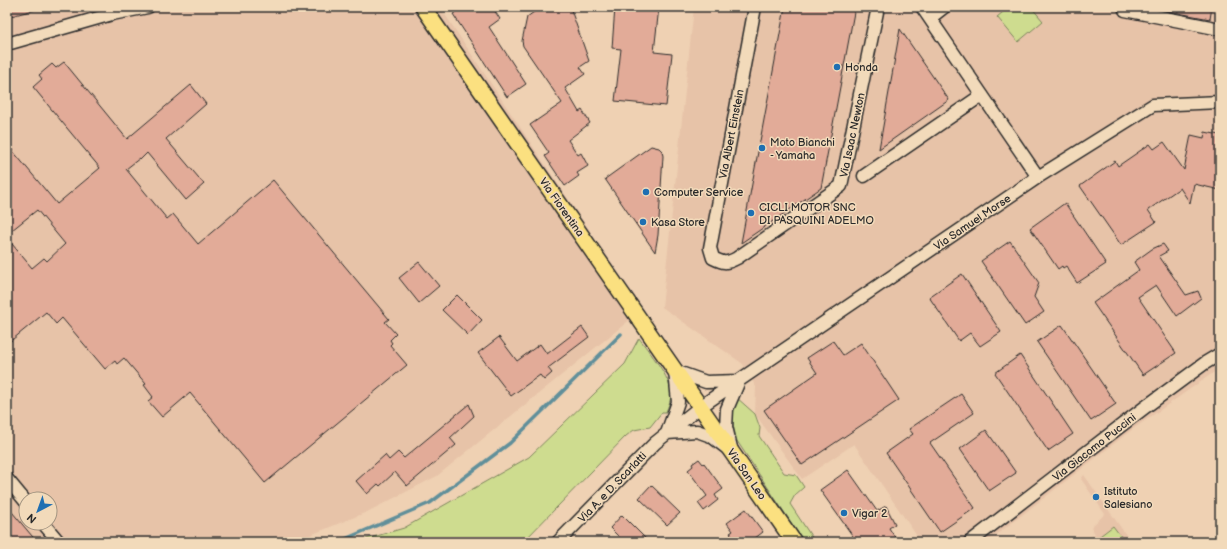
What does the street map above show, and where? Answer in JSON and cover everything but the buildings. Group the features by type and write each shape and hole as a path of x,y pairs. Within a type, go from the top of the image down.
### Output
{"main road":[{"name":"Via Fiorentina","path":"423,7 700,407"},
{"name":"Via San Leo","path":"700,407 794,542"}],"street":[{"path":"7,44 112,14 148,7"},
{"name":"Via Albert Einstein","path":"736,258 728,263 722,263 713,258 710,248 755,7"},
{"name":"Via Isaac Newton","path":"736,258 841,186 878,7"},
{"path":"922,7 1038,177"},
{"path":"930,18 944,7"},
{"path":"1126,7 1125,10 1220,29"},
{"name":"Via Isaac Newton","path":"864,176 982,95"},
{"name":"Via Samuel Morse","path":"700,407 1038,177 1153,105 1220,102"},
{"name":"Via Giacomo Puccini","path":"970,542 1144,408 1205,363 1220,354"},
{"path":"675,371 706,382 739,381 727,409 726,427 732,452 711,436 697,431 667,433 678,402 675,371"},
{"name":"Via A. e D. Scarlatti","path":"558,542 655,442 700,407"},
{"path":"7,479 18,492"},
{"path":"50,531 59,542"}],"shaded area":[{"path":"7,7 440,7 642,310 437,476 367,512 297,542 7,542"},
{"path":"694,7 1220,7 1220,368 1133,429 987,542 921,542 854,444 802,479 755,414 756,387 743,364 662,307"},
{"name":"Istituto Salesiano","path":"1084,475 1131,542 1084,542 1095,534 1091,527 1105,514 1081,479"}],"green space":[{"path":"1009,7 1031,7 1043,21 1018,42 997,17"},
{"path":"639,338 659,365 670,387 670,401 666,412 662,412 650,427 634,430 626,436 523,542 356,542 404,528 529,457 625,364"},
{"path":"736,397 755,414 760,428 759,436 784,473 796,475 804,487 795,495 790,504 815,542 804,542 737,441 733,419 733,409"},
{"path":"1113,526 1125,542 1092,542"}],"waterway":[{"path":"338,542 430,503 510,443 621,334"}],"place":[{"name":"Honda","path":"837,67"},
{"name":"Moto Bianchi - Yamaha","path":"762,148"},
{"name":"Computer Service","path":"646,192"},
{"name":"CICLI MOTOR SNC DI PASQUINI ADELMO","path":"751,213"},
{"name":"Kasa Store","path":"643,222"},
{"name":"Istituto Salesiano","path":"1096,497"},
{"name":"Vigar 2","path":"844,513"}]}
